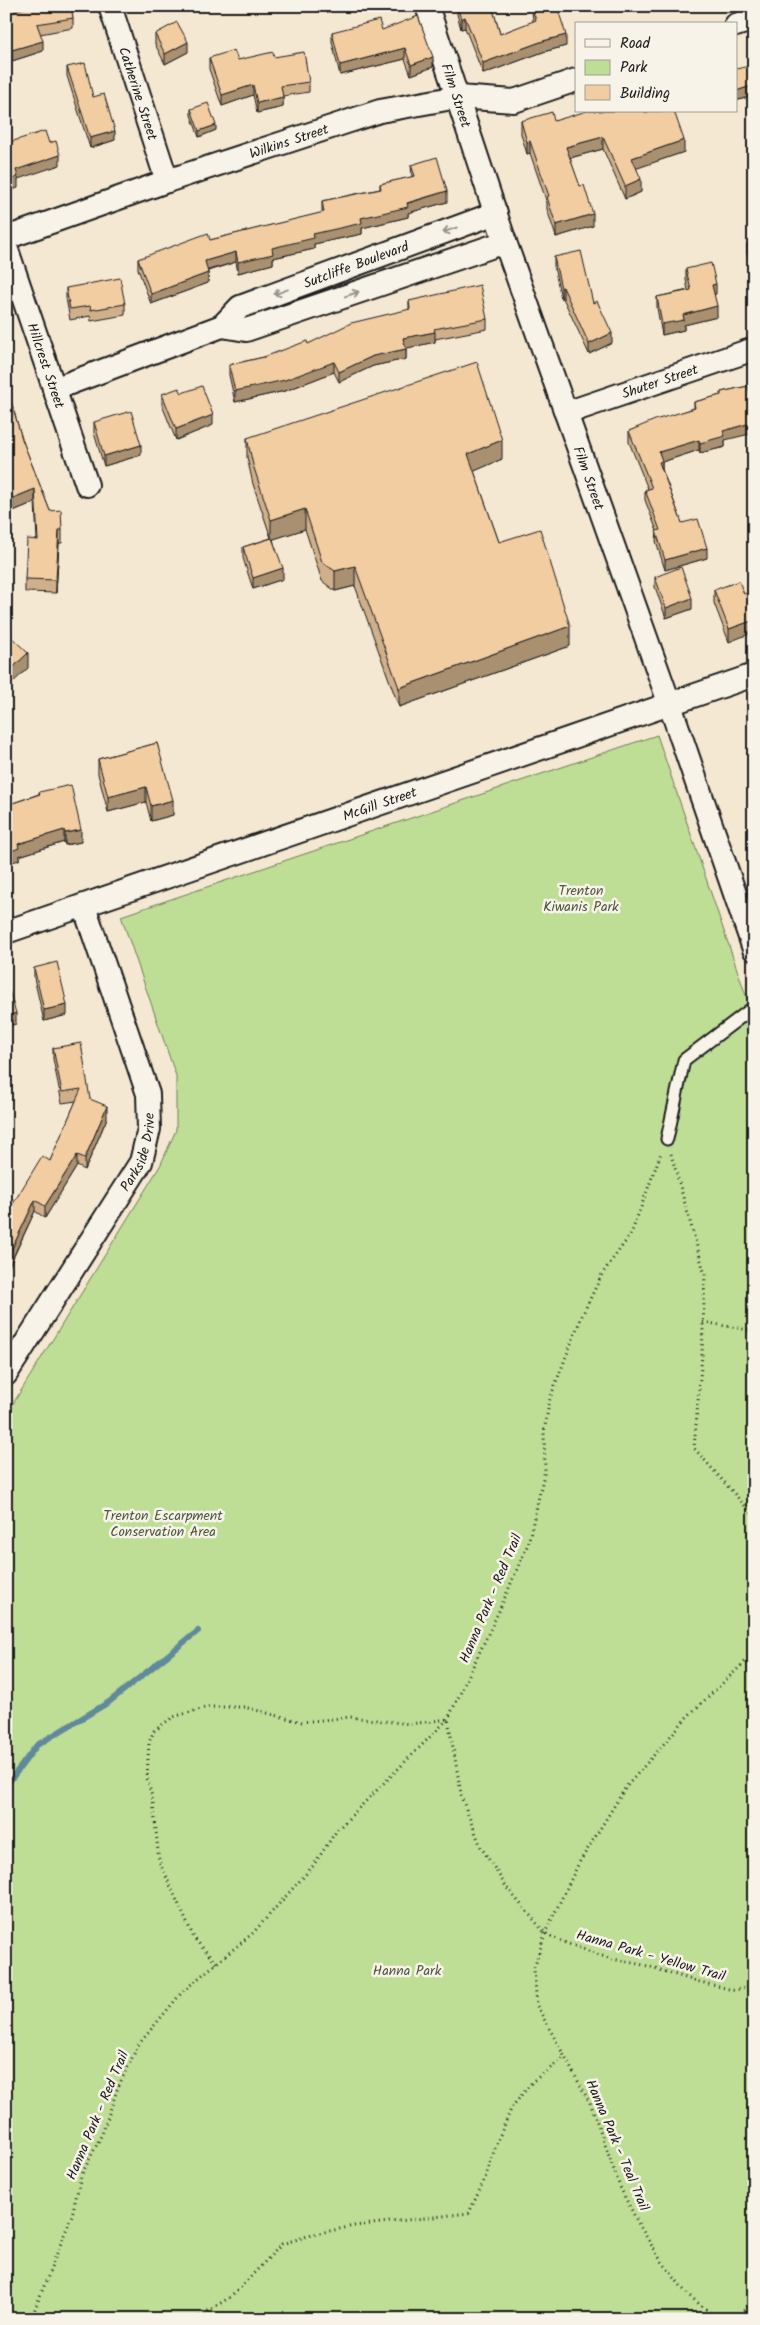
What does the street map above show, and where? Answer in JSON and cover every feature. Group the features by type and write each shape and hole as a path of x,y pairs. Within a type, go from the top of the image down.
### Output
{"street":[{"name":"Catherine Street","path":"110,6 167,181"},
{"name":"Film Street","path":"426,6 505,242 670,705 754,949"},
{"path":"738,24 754,19"},
{"name":"Wilkins Street","path":"6,238 167,181 380,111 458,97 514,101 575,80"},
{"name":"Sutcliffe Boulevard","path":"54,389 222,326 240,307 496,213"},
{"name":"Sutcliffe Boulevard","path":"222,326 246,330 505,242"},
{"name":"Hillcrest Street","path":"6,247 87,485"},
{"name":"Shuter Street","path":"566,413 754,349"},
{"name":"McGill Street","path":"6,932 754,675"},
{"name":"Parkside Drive","path":"6,1374 141,1162 149,1129 148,1094 84,906"}],"lane":[{"path":"667,1139 684,1060 754,1007"}],"path":[{"path":"667,1139 705,1275 702,1356 694,1448 754,1516"},
{"name":"Hanna Park - Red Trail","path":"31,2319 72,2215 81,2176 102,2134 118,2087 139,2044 183,1991 253,1933 313,1866 337,1830 448,1719 528,1544 545,1470 544,1432 550,1398 581,1318 602,1274 631,1234 667,1139"},
{"path":"702,1322 754,1332"},
{"name":"Hanna Park - Teal Trail","path":"718,2319 687,2294 660,2259 638,2223 620,2187 591,2104 538,2006 534,1969 545,1933 579,1863 626,1787 688,1716 746,1661 754,1659"},
{"path":"216,1963 194,1938 159,1861 153,1801 147,1778 149,1742 154,1731 173,1716 208,1707 244,1707 302,1722 350,1717 410,1724 448,1719"},
{"name":"Hanna Park - Yellow Trail","path":"448,1719 462,1800 481,1847 508,1888 545,1933 563,1942 608,1958 648,1966 692,1980 733,1990 754,1987"},
{"path":"196,2319 232,2296 282,2244 314,2234 354,2226 469,2213 486,2176 497,2142 512,2107 533,2081 565,2056"},
{"path":"738,2319 754,2296"},
{"path":"708,2312 710,2319"}],"green space":[{"name":"Hanna Park","path":"657,735 754,1019 754,2319 6,2319 6,1415 160,1166 176,1130 176,1076 121,916"}],"building":[{"path":"31,6 71,6 73,18 37,24 43,41 12,50 6,33 6,14"},
{"path":"457,6 492,6 500,34 536,20 532,9 540,6 557,6 566,35 543,41 483,63 465,17 461,19"},
{"path":"418,16 433,57 411,65 405,48 340,65 332,32 379,20 382,30"},
{"path":"177,22 188,42 165,54 155,34"},
{"path":"234,50 238,60 273,52 274,57 304,52 309,82 281,86 283,97 257,103 253,85 222,95 209,58"},
{"path":"85,63 93,97 104,94 115,131 90,138 67,67"},
{"path":"754,65 754,95 751,86 738,90 738,69"},
{"path":"208,103 216,125 199,131 191,109"},
{"path":"552,112 554,121 584,112 674,112 684,140 632,158 641,179 625,186 603,137 566,147 580,186 584,185 593,214 556,225 547,197 549,196 530,141 527,142 521,121"},
{"path":"45,131 49,143 56,141 60,155 16,170 18,177 6,181 6,141 7,143"},
{"path":"437,157 447,191 407,203 408,207 361,218 362,223 313,234 314,238 272,248 273,254 238,262 236,252 205,261 208,273 151,294 138,259 208,233 210,240 324,212 322,201 381,189 380,184 415,176 411,165"},
{"path":"754,242 754,265 747,244"},
{"path":"581,251 593,303 597,301 612,333 589,344 563,287 561,288 554,257"},
{"path":"711,263 716,284 712,285 717,306 683,315 684,320 662,324 657,297 691,290 686,269"},
{"path":"120,278 125,304 91,310 90,306 70,309 66,288"},
{"path":"480,285 487,319 434,329 435,332 403,338 406,349 373,356 339,372 334,362 285,380 235,391 229,365 264,357 307,341 308,344 351,323 410,309 409,301"},
{"path":"477,362 502,440 468,454 499,542 540,529 570,626 399,688 355,566 335,571 322,562 305,509 271,520 253,465 247,438"},
{"path":"6,384 22,439 50,511 61,510 62,530 59,530 56,580 25,579 27,539 38,540 35,489 13,498 6,481"},
{"path":"202,386 213,415 176,429 162,394 179,388 182,393"},
{"path":"748,386 754,406 754,422 723,431 725,436 700,443 699,440 659,452 662,461 659,462 682,523 698,519 707,548 665,560 656,531 660,530 645,490 652,488 629,431 655,420 695,408 694,402 721,395 721,392"},
{"path":"131,411 141,445 104,456 94,422"},
{"path":"272,538 283,568 253,578 243,547"},
{"path":"681,567 692,598 666,608 655,577"},
{"path":"739,581 744,594 754,591 754,620 729,629 714,590"},
{"path":"6,632 28,653 6,674"},
{"path":"157,743 173,800 151,806 146,787 108,797 98,759"},
{"path":"71,785 81,830 65,833 64,830 18,844 19,848 6,853 6,825 13,823 7,805 40,794 39,792"},
{"path":"57,962 67,1005 44,1010 34,968"},
{"path":"6,981 16,1013 6,1017"},
{"path":"81,1043 90,1099 107,1106 85,1158 77,1155 45,1206 35,1200 6,1261 6,1211 8,1212 42,1156 50,1161 81,1089 62,1092 53,1048"}],"waterway":[{"path":"6,1786 37,1745 109,1702 198,1631"}],"park label":[{"name":"Trenton Kiwanis Park","path":"581,898"},
{"name":"Trenton Escarpment Conservation Area","path":"163,1524"}]}
